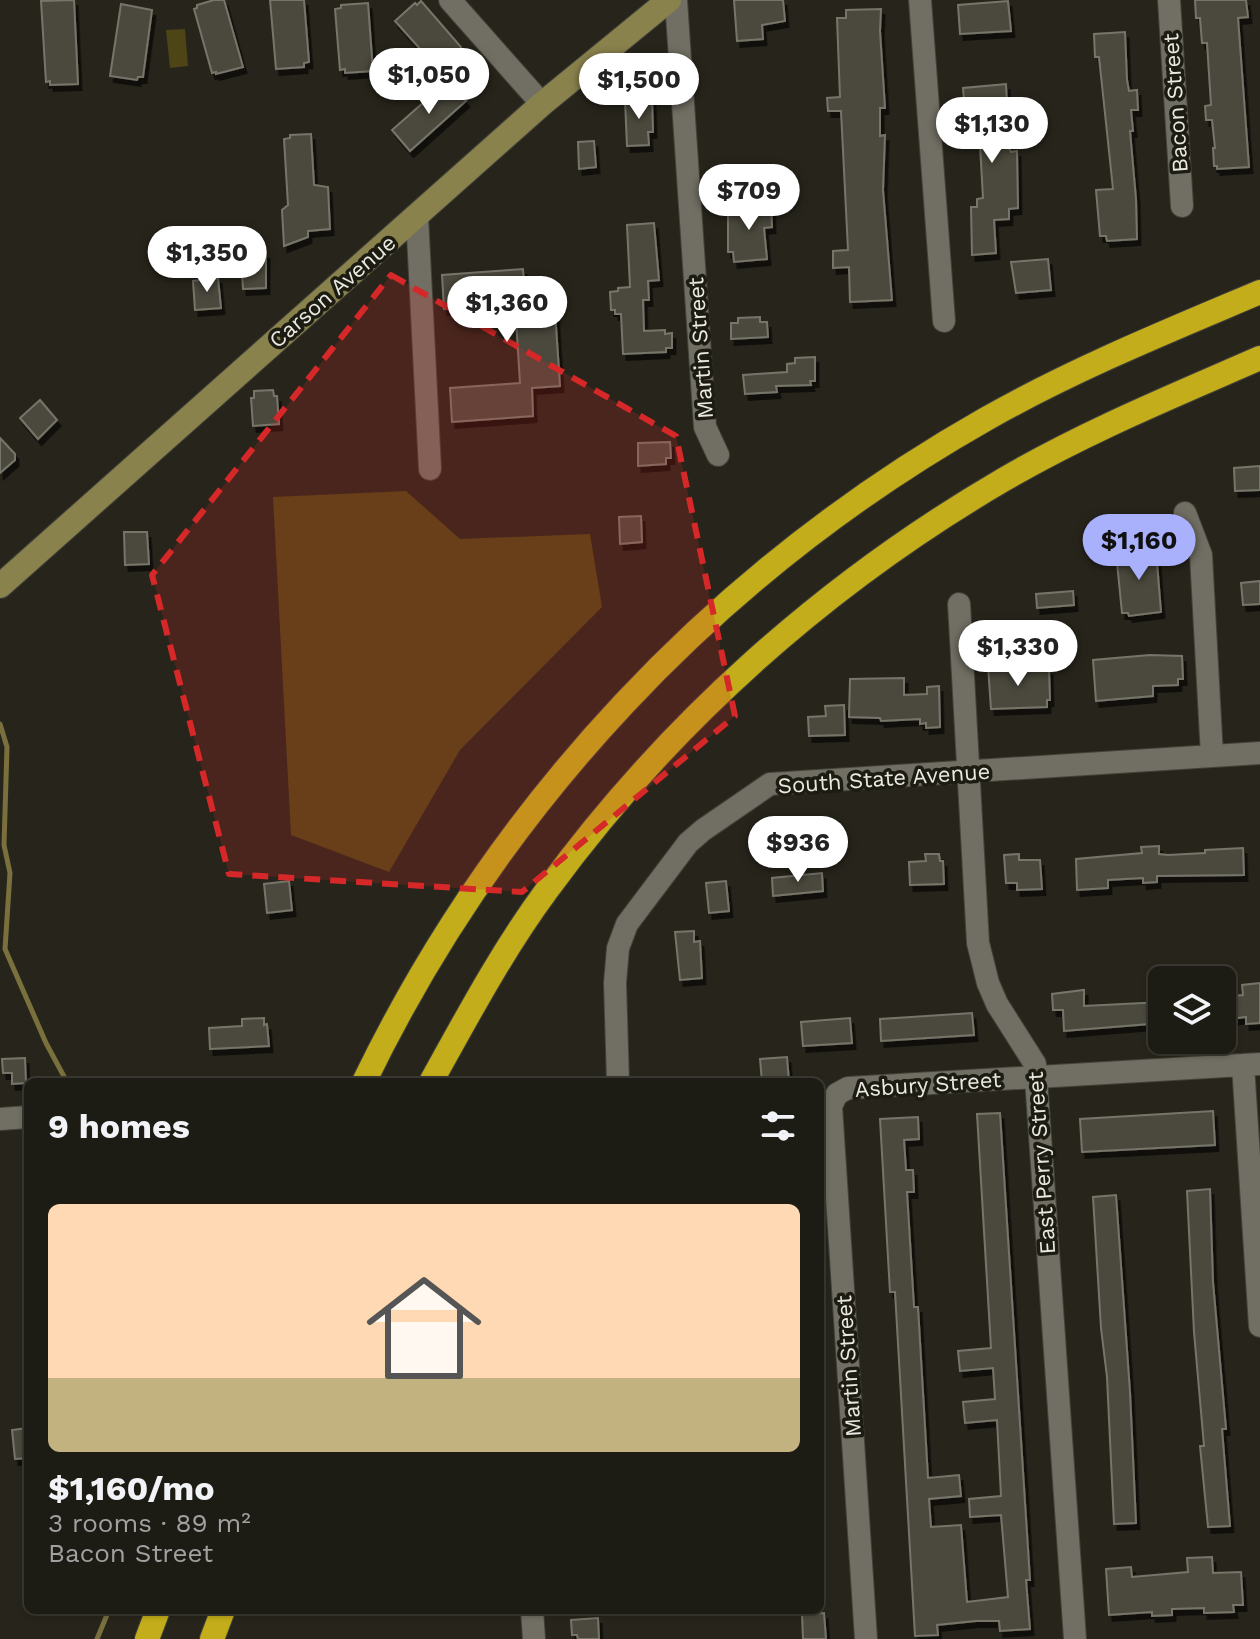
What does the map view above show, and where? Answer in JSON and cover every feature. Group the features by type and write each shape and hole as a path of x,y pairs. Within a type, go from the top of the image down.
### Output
{"highway":[{"path":"366,1078 446,932 517,828 605,723 662,663 727,603 842,511 952,438 1120,351 1260,292"},
{"path":"433,1078 510,943 587,838 668,744 774,643 904,542 1003,480 1106,426 1260,358"},
{"path":"147,1639 156,1614"},
{"path":"212,1639 221,1614"}],"main road":[{"name":"Carson Avenue","path":"0,586 542,104 669,0"}],"street":[{"path":"450,0 542,104"},
{"name":"Martin Street","path":"676,0 705,427 718,455"},
{"path":"920,0 944,321"},
{"name":"Bacon Street","path":"1169,0 1182,206"},
{"path":"417,216 430,469"},
{"path":"1185,513 1201,555 1212,756"},
{"name":"East Perry Street","path":"959,604 978,943 997,1004 1035,1064 1037,1077 1075,1639"},
{"name":"South State Avenue","path":"618,1078 615,983 618,948 627,924 688,843 770,784 1260,753"},
{"path":"1251,1064 1260,1326"},
{"name":"Asbury Street","path":"837,1094 848,1088 1251,1064"},
{"name":"Martin Street","path":"837,1094 831,1106 866,1639"},
{"path":"0,1119 24,1117"},
{"path":"532,1614 534,1639"}],"highlighted area":[{"path":"391,275 676,436 735,716 522,892 229,874 152,575"}],"shaded area":[{"path":"185,29 188,66 170,68 166,30"},
{"path":"406,491 460,539 590,534 602,607 460,750 389,872 291,835 273,497"}],"building":[{"path":"74,0 78,84 50,85 50,81 46,82 41,1"},
{"path":"224,0 243,67 216,74 212,73 194,9 197,5"},
{"path":"270,0 304,0 309,62 304,63 304,67 276,69"},
{"path":"734,0 783,0 785,21 762,25 763,39 737,41"},
{"path":"1195,0 1246,0 1248,17 1238,18 1249,167 1217,169 1214,166 1212,120 1206,120 1205,106 1211,105 1207,43 1202,43"},
{"path":"421,1 461,47 460,53 440,71 395,21"},
{"path":"1008,1 1011,31 960,34 958,5"},
{"path":"368,3 373,71 345,73 345,69 340,70 335,9 341,8 341,5"},
{"path":"121,4 152,10 143,77 137,80 110,76"},
{"path":"881,9 885,108 880,108 880,136 885,135 883,190 892,300 850,302 849,267 833,268 833,251 848,250 841,111 828,111 827,98 840,97 837,18 846,18 846,10"},
{"path":"1125,32 1129,91 1137,90 1138,110 1131,110 1133,131 1130,131 1137,239 1107,241 1106,236 1100,236 1096,190 1113,189 1094,34"},
{"path":"448,81 466,101 410,151 392,130"},
{"path":"1006,84 1009,148 1011,152 1017,151 1018,208 1009,209 1009,219 994,220 996,253 972,255 971,207 977,207 977,199 983,198 978,110 965,111 963,88"},
{"path":"652,98 653,132 648,132 649,145 627,146 625,100"},
{"path":"311,134 314,185 328,187 330,229 308,231 308,237 284,246 282,210 288,205 284,139 290,138 290,135"},
{"path":"594,141 596,167 579,169 578,142"},
{"path":"771,204 772,227 764,228 767,259 734,262 733,252 728,252 728,207"},
{"path":"654,223 659,280 648,281 649,300 643,300 644,331 665,330 665,334 672,333 672,348 666,348 666,352 623,354 621,314 611,310 610,292 630,287 627,225"},
{"path":"266,253 266,288 243,289 241,255"},
{"path":"1048,259 1051,290 1016,293 1011,262"},
{"path":"523,269 525,298 554,296 560,386 532,388 533,416 452,422 450,388 520,383 515,304 444,309 442,275"},
{"path":"218,278 221,308 195,310 193,281"},
{"path":"760,317 760,322 767,322 768,337 731,339 731,323 738,323 738,318"},
{"path":"815,357 815,381 810,381 811,385 776,386 777,392 745,394 743,375 787,372 787,364 795,363 795,358"},
{"path":"273,390 274,396 277,396 279,424 253,426 251,398 254,398 254,391"},
{"path":"40,400 57,420 38,439 20,418"},
{"path":"0,438 15,454 15,460 0,473"},
{"path":"670,442 671,458 666,458 666,464 638,466 638,443"},
{"path":"1260,466 1260,490 1235,491 1234,468"},
{"path":"641,516 642,542 620,544 619,517"},
{"path":"124,532 147,532 149,564 125,565"},
{"path":"1156,550 1161,612 1129,616 1122,613 1116,552"},
{"path":"1260,581 1260,604 1243,605 1241,583"},
{"path":"1073,591 1074,605 1037,608 1036,594"},
{"path":"1150,655 1182,656 1183,679 1178,679 1178,685 1153,686 1153,696 1096,701 1093,660"},
{"path":"1010,665 1010,671 1049,669 1050,700 1047,700 1047,707 991,709 988,666"},
{"path":"904,678 904,695 927,694 927,687 939,686 940,727 926,728 926,723 920,724 920,719 881,721 880,718 849,717 850,679"},
{"path":"844,705 845,735 809,736 808,717 826,716 825,706"},
{"path":"1159,846 1159,854 1168,855 1243,848 1244,875 1157,876 1157,882 1143,883 1143,878 1108,880 1108,888 1077,890 1076,859 1142,853 1141,847"},
{"path":"925,854 939,854 940,861 943,861 944,884 910,885 909,862 926,861"},
{"path":"1019,854 1019,860 1040,860 1042,889 1017,890 1017,883 1006,883 1004,855"},
{"path":"822,873 823,891 773,896 772,878"},
{"path":"289,881 292,910 267,913 264,884"},
{"path":"726,881 729,911 709,913 706,883"},
{"path":"694,931 694,942 700,941 702,978 680,980 675,932"},
{"path":"1260,983 1260,1023 1246,1024 1246,1017 1236,1018 1236,996 1243,995 1242,985"},
{"path":"1084,990 1084,1006 1148,1003 1148,1024 1064,1031 1063,1010 1053,1010 1052,994"},
{"path":"972,1013 974,1035 881,1041 880,1019"},
{"path":"264,1018 269,1046 210,1049 209,1028 242,1026 242,1019"},
{"path":"850,1018 852,1043 803,1046 801,1022"},
{"path":"787,1057 789,1078 762,1078 760,1059"},
{"path":"25,1058 24,1083 12,1084 12,1073 3,1073 2,1059"},
{"path":"1213,1111 1215,1145 1082,1152 1080,1119"},
{"path":"1000,1113 1030,1580 1026,1580 1030,1629 1000,1631 999,1621 976,1621 937,1625 938,1635 915,1636 895,1292 890,1292 880,1119 918,1117 919,1139 904,1140 906,1170 913,1170 914,1192 907,1192 914,1307 918,1307 928,1478 959,1475 961,1496 929,1499 931,1527 961,1525 967,1602 1008,1597 1001,1515 970,1517 969,1499 1001,1496 997,1420 965,1423 963,1402 995,1399 993,1368 960,1371 958,1351 991,1348 977,1114"},
{"path":"1210,1189 1213,1282 1226,1429 1222,1429 1230,1526 1208,1527 1200,1446 1204,1446 1187,1191"},
{"path":"1116,1195 1136,1523 1114,1524 1107,1377 1093,1197"},
{"path":"24,1428 24,1458 15,1459 12,1430"},
{"path":"1212,1557 1213,1573 1241,1572 1243,1605 1233,1605 1234,1612 1204,1613 1204,1608 1172,1609 1172,1615 1152,1616 1152,1612 1109,1615 1106,1569 1131,1567 1132,1577 1188,1572 1187,1558"},
{"path":"824,1613 826,1639 803,1639 802,1614"},
{"path":"598,1618 599,1639 578,1639 577,1635 572,1635 571,1620"}],"waterway":[{"path":"0,724 7,747 4,845 10,873 5,949 65,1078"},
{"path":"97,1639 107,1614"}]}
